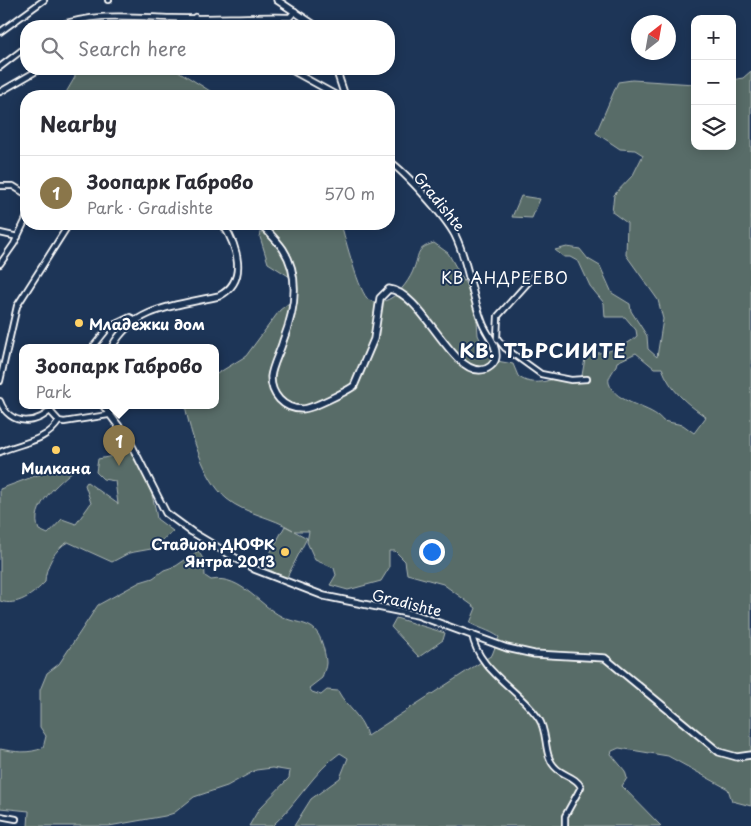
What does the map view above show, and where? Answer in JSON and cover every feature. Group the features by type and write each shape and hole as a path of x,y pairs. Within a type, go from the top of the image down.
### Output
{"street":[{"path":"0,32 44,0"},
{"path":"277,0 307,20"},
{"path":"77,20 147,15 169,18 290,17 295,12"},
{"path":"0,67 20,52"},
{"path":"0,92 30,75"},
{"path":"300,75 327,90"},
{"path":"338,75 342,90"},
{"name":"Gradishte","path":"266,230 278,242 287,256 294,286 292,317 272,374 274,394 280,401 301,409 354,386 374,339 380,298 389,290 398,291 409,300 458,357 470,368 485,370 494,362 496,351 493,335 482,324 454,234 412,184 395,167"},
{"path":"0,186 13,186 20,190"},
{"path":"0,264 21,230"},
{"path":"0,381 14,314 20,300 65,230"},
{"path":"114,344 120,334 136,320 155,311 219,296 230,290 236,278 237,262 233,241 227,230"},
{"path":"0,233 18,237"},
{"path":"533,277 518,297 503,309 498,316 493,335 505,348 541,374 572,380 587,379"},
{"path":"96,344 114,324 130,317 136,320"},
{"path":"0,401 6,412 29,421 37,420 50,411 59,421 64,422 108,415"},
{"name":"Gradishte","path":"104,409 129,440 149,475 162,507 173,520 270,577 324,596 418,615 507,648 534,654 605,658 719,752 737,757 751,755"},
{"path":"0,452 42,438 52,431 59,421"},
{"path":"472,634 474,643 486,662 539,719 549,758 557,769 574,779 582,787 565,816 565,826"},
{"path":"0,816 16,819"}],"green space":[{"path":"751,71 751,806 732,801 728,789 668,756 619,748 612,751 611,754 625,771 627,778 622,786 661,826 294,826 311,799 340,778 348,758 340,753 322,769 272,826 249,826 259,809 289,778 290,771 272,768 256,770 227,786 194,797 174,813 109,826 28,826 29,811 0,808 0,749 22,752 43,748 46,736 40,727 40,690 47,673 59,664 98,605 140,582 153,578 164,570 176,566 198,551 204,560 205,576 211,580 232,582 242,587 278,614 287,619 308,625 315,630 322,644 326,665 322,678 309,688 312,692 321,695 327,690 338,691 362,723 367,736 492,655 499,637 470,623 476,608 443,584 407,574 405,561 395,551 389,551 389,568 381,581 348,590 330,585 336,575 334,568 315,560 307,542 309,531 294,531 307,538 286,579 263,566 285,526 234,504 219,491 211,480 199,455 186,409 219,409 219,373 246,356 280,310 293,300 290,277 268,263 260,237 262,230 343,230 361,287 365,296 374,302 386,301 398,293 410,276 421,250 434,243 448,253 478,306 478,335 492,360 513,364 518,376 531,382 541,382 555,378 568,382 581,381 586,353 613,350 637,336 636,330 625,317 605,317 604,303 590,286 579,262 570,257 564,257 555,250 567,247 580,249 588,259 600,266 612,293 630,304 631,311 647,336 648,349 657,357 663,319 658,300 626,255 627,223 612,212 614,195 633,175 643,155 635,150 620,149 596,133 618,82 632,80 691,84 691,150 736,150 736,79 743,78","holes":["636,353 654,368 662,368 680,396 706,417 694,433 683,425 663,421 651,412 619,396 609,383 609,378 617,362"]},
{"path":"75,75 185,75 208,90 67,90"},
{"path":"521,196 540,199 532,218 512,217"},
{"path":"123,434 149,485 157,519 173,531 151,549 129,553 112,562 68,542 55,554 49,565 45,582 36,591 19,601 0,601 0,489 70,463 75,469 47,496 38,513 37,521 39,530 48,534 62,519 76,524 91,503 85,485 87,482 118,504 115,481 103,479 96,472 98,459 113,456 110,443 111,437"},
{"path":"396,618 445,633 443,640 419,657 391,627"}],"place":[{"name":"Младежки дом","path":"79,323"},
{"name":"Милкана","path":"56,450"},
{"name":"Зоопарк Габрово","path":"119,466"},
{"name":"Стадион ДЮФК Янтра 2013","path":"285,552"}],"district":[{"name":"КВ АНДРЕЕВО","path":"505,277"},
{"name":"КВ. ТЪРСИИТЕ","path":"543,350"}]}
